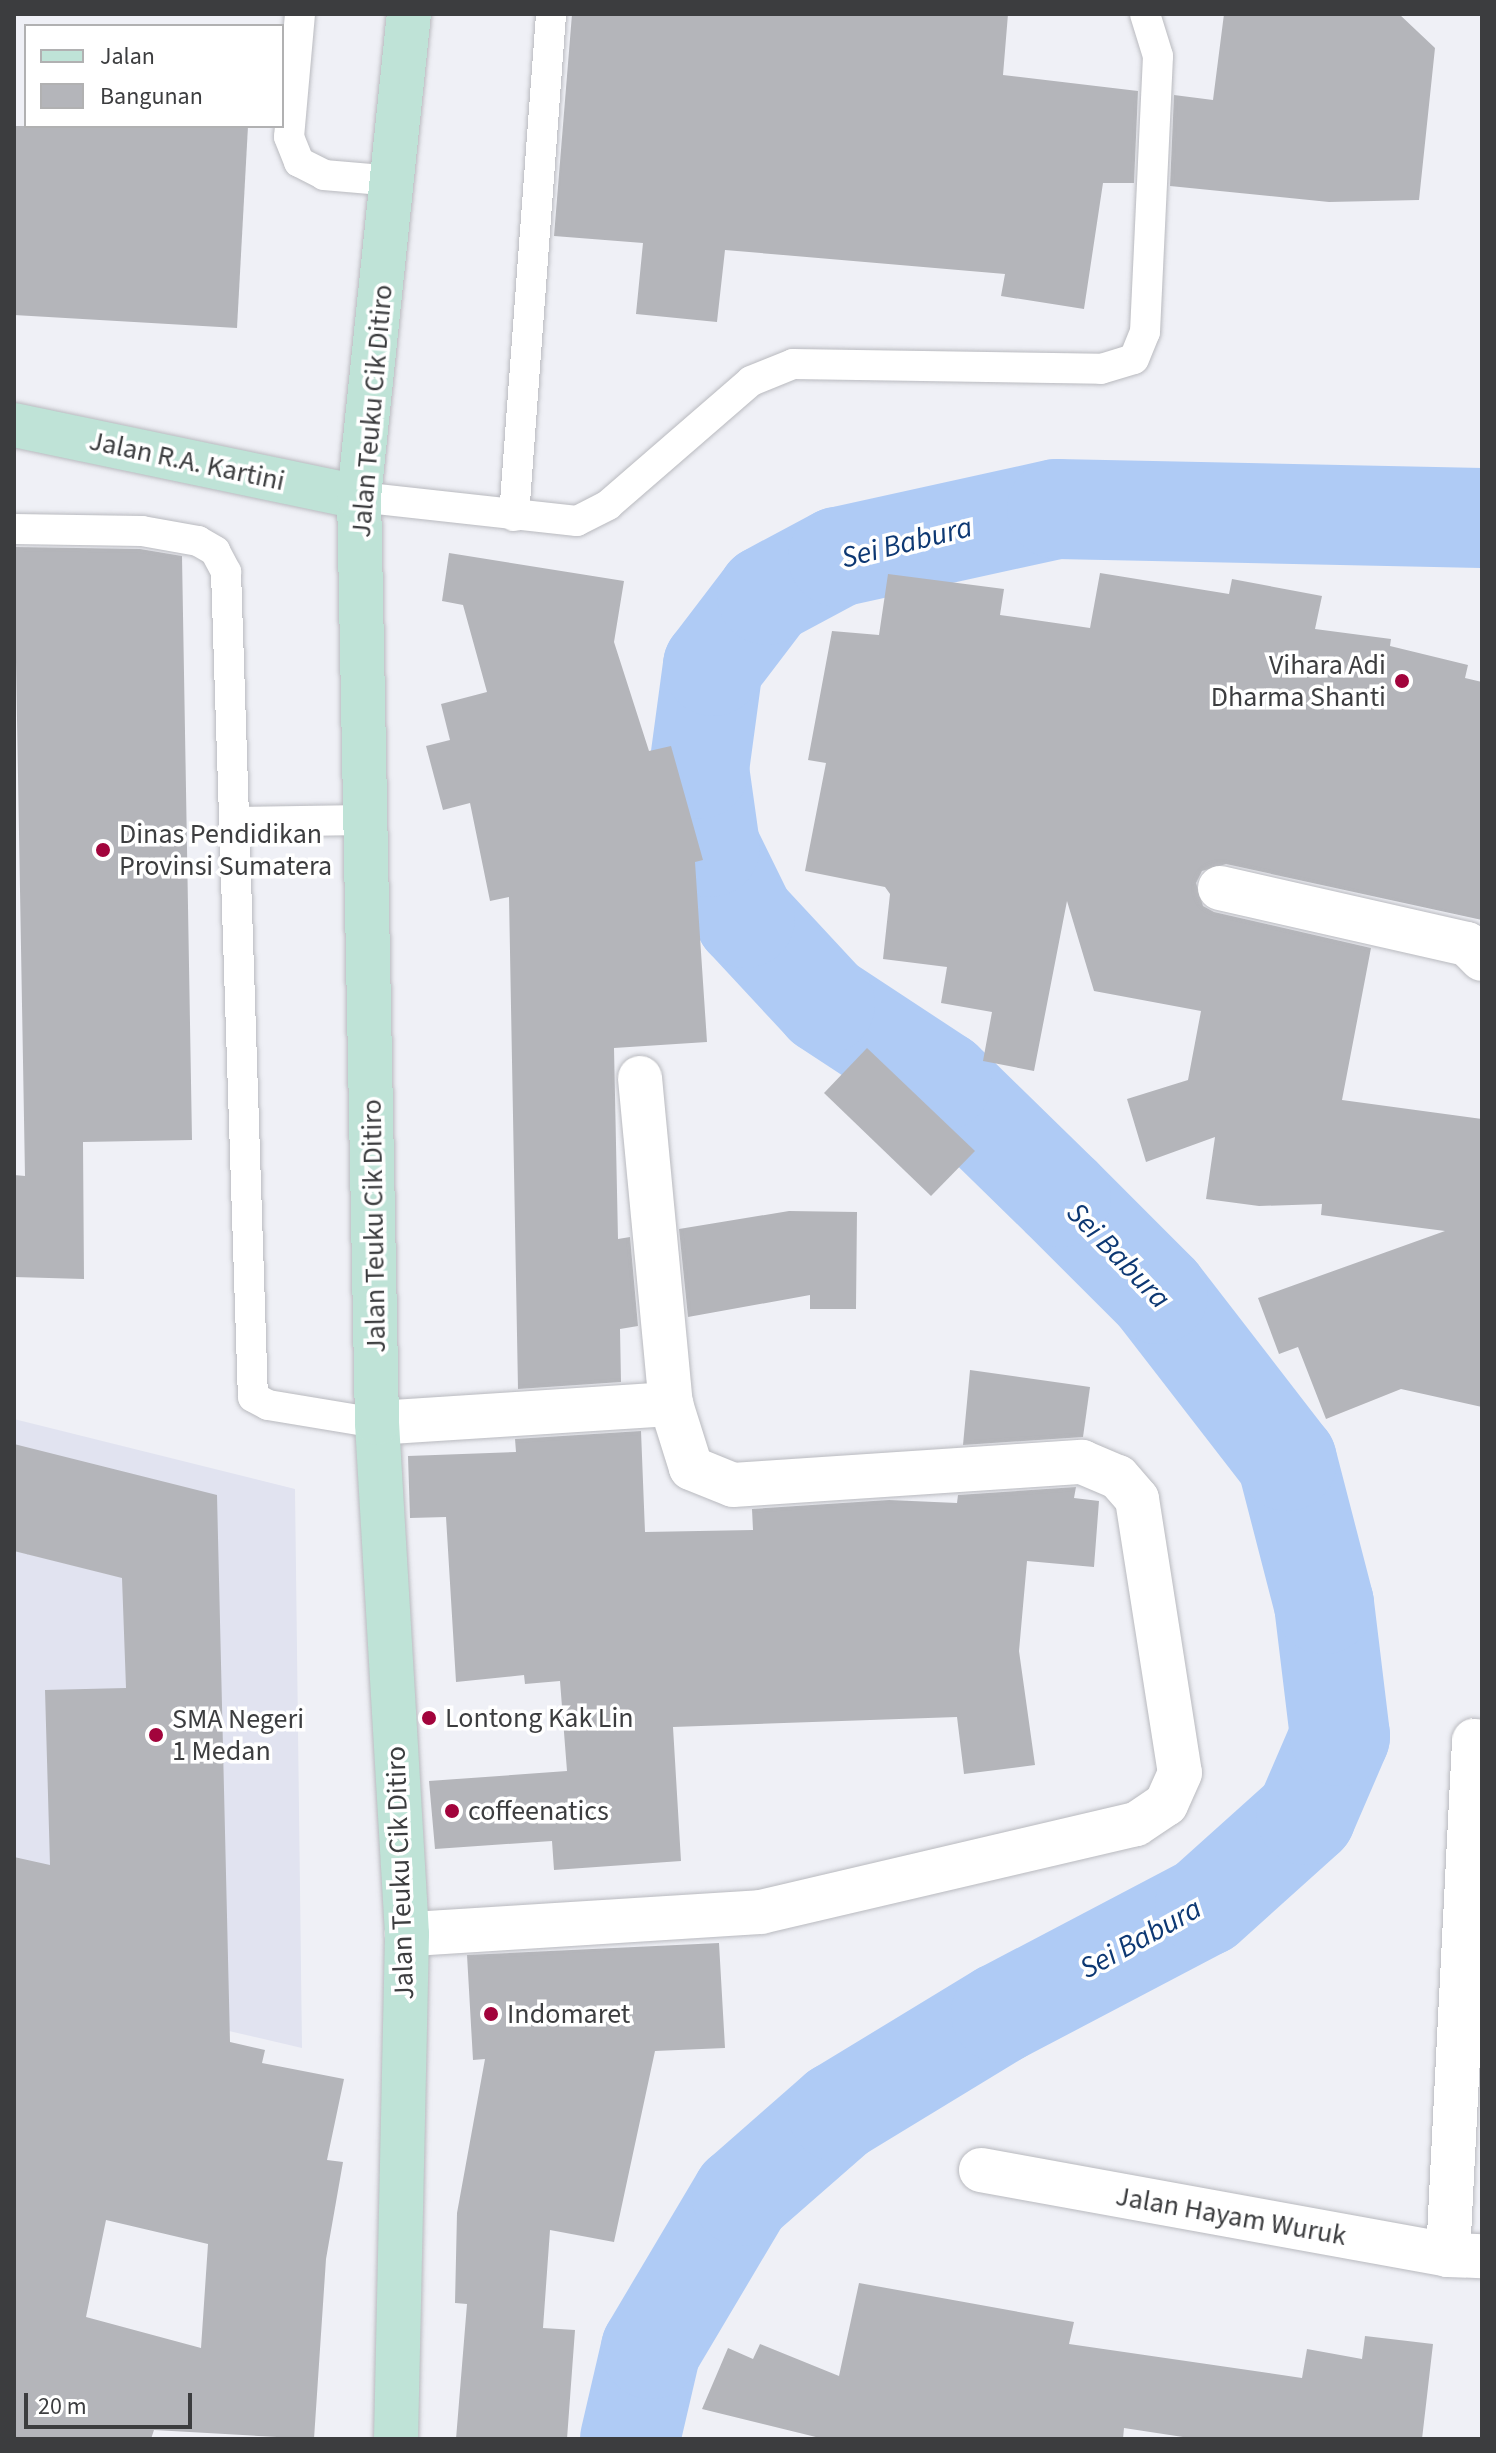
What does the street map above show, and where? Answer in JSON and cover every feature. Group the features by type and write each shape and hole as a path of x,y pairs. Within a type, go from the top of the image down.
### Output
{"street":[{"name":"Jalan Teuku Cik Ditiro","path":"396,2439 407,1934 377,1423 359,497 409,14"},
{"name":"Jalan R.A. Kartini","path":"14,425 359,497"},
{"path":"1220,888 1467,944 1482,959"},
{"path":"407,1934 761,1912 1136,1824 1166,1804 1180,1773 1137,1499 1118,1477 1082,1462 733,1485 691,1468 671,1404 640,1078"},
{"path":"377,1423 671,1404"},
{"path":"1465,2256 1474,1741"},
{"name":"Jalan Hayam Wuruk","path":"981,2170 1465,2256"}],"lane":[{"path":"300,14 289,137 299,162 324,175 394,181"},
{"path":"514,516 551,14"},
{"path":"359,497 577,521 608,505 751,381 793,364 1101,369 1134,359 1145,332 1158,56 1145,14"},
{"path":"14,529 142,531 198,541 215,551 226,572 253,1397 268,1405 377,1423"},
{"path":"235,822 366,820"}],"shaded area":[{"name":"SMA Negeri 1 Medan","path":"14,1419 295,1489 302,2048 14,1981"}],"building":[{"path":"572,14 1008,14 1003,75 1138,91 1134,183 1103,183 1084,309 1001,296 1005,274 725,250 717,322 636,314 643,243 554,236"},
{"path":"1224,14 1399,14 1435,48 1419,200 1329,202 1170,186 1174,95 1213,100"},
{"path":"14,126 248,128 237,328 14,315"},
{"name":"Dinas Pendidikan Provinsi Sumatera","path":"14,547 140,549 182,556 192,1140 83,1142 84,1279 14,1277 14,1175 25,1176"},
{"path":"449,553 624,581 614,642 649,751 671,746 703,860 695,862 707,1042 614,1048 618,1239 630,1237 638,1326 620,1329 621,1382 518,1389 509,897 490,901 470,803 443,810 426,746 450,740 441,704 487,692 463,605 442,601"},
{"path":"1100,573 1229,594 1232,579 1322,596 1315,629 1391,639 1390,646 1468,665 1465,678 1482,682 1482,920 1226,864 1202,871 1196,883 1203,906 1214,912 1371,948 1342,1100 1482,1119 1482,1407 1401,1389 1326,1419 1298,1347 1279,1354 1258,1298 1445,1231 1321,1215 1322,1204 1259,1206 1206,1199 1215,1137 1146,1162 1127,1099 1188,1080 1201,1011 1094,991 1067,901 1034,1071 983,1061 992,1012 941,1003 947,967 883,959 890,894 885,887 805,871 826,763 808,760 832,631 879,635 888,574 1004,589 1000,615 1090,628"},
{"path":"867,1048 975,1151 931,1196 824,1093"},
{"path":"789,1211 857,1212 856,1309 810,1309 810,1295 688,1317 679,1229"},
{"path":"970,1370 1090,1387 1083,1437 963,1445"},
{"path":"641,1431 645,1532 753,1530 752,1509 889,1500 957,1503 958,1495 1076,1487 1074,1498 1099,1501 1094,1567 1027,1561 1019,1651 1035,1765 964,1774 957,1717 673,1727 681,1861 554,1870 552,1841 435,1849 429,1781 567,1771 560,1681 525,1684 524,1675 456,1682 446,1517 410,1518 408,1456 516,1452 515,1439"},
{"path":"14,1444 217,1495 230,2042 265,2050 262,2063 344,2079 327,2160 343,2162 326,2259 314,2439 154,2430 151,2439 14,2439 14,1857 50,1865 45,1690 126,1688 122,1578 14,1551","holes":["106,2220 208,2244 201,2348 86,2317"]},
{"path":"719,1943 725,2048 655,2051 614,2242 550,2230 543,2328 575,2330 567,2439 456,2439 467,2304 455,2303 457,2213 485,2059 473,2060 467,1955"},
{"path":"859,2283 1074,2322 1069,2344 1302,2378 1307,2349 1362,2359 1365,2336 1433,2344 1422,2439 1196,2439 1124,2428 1123,2439 824,2439 702,2409 728,2348 753,2359 760,2344 839,2376"}],"waterway":[{"name":"Sei Babura","path":"630,2439 651,2349 742,2196 838,2112 1001,2013 1205,1906 1306,1815 1340,1736 1324,1604 1287,1461 1158,1294 942,1081 825,1004 745,918 710,847 699,769 713,666 767,595 838,557 1057,509 1482,518"}],"place":[{"name":"Vihara Adi Dharma Shanti","path":"1402,681"},
{"name":"Dinas Pendidikan Provinsi Sumatera","path":"103,850"},
{"name":"Lontong Kak Lin","path":"429,1718"},
{"name":"SMA Negeri 1 Medan","path":"156,1735"},
{"name":"coffeenatics","path":"452,1811"},
{"name":"Indomaret","path":"491,2014"}]}
